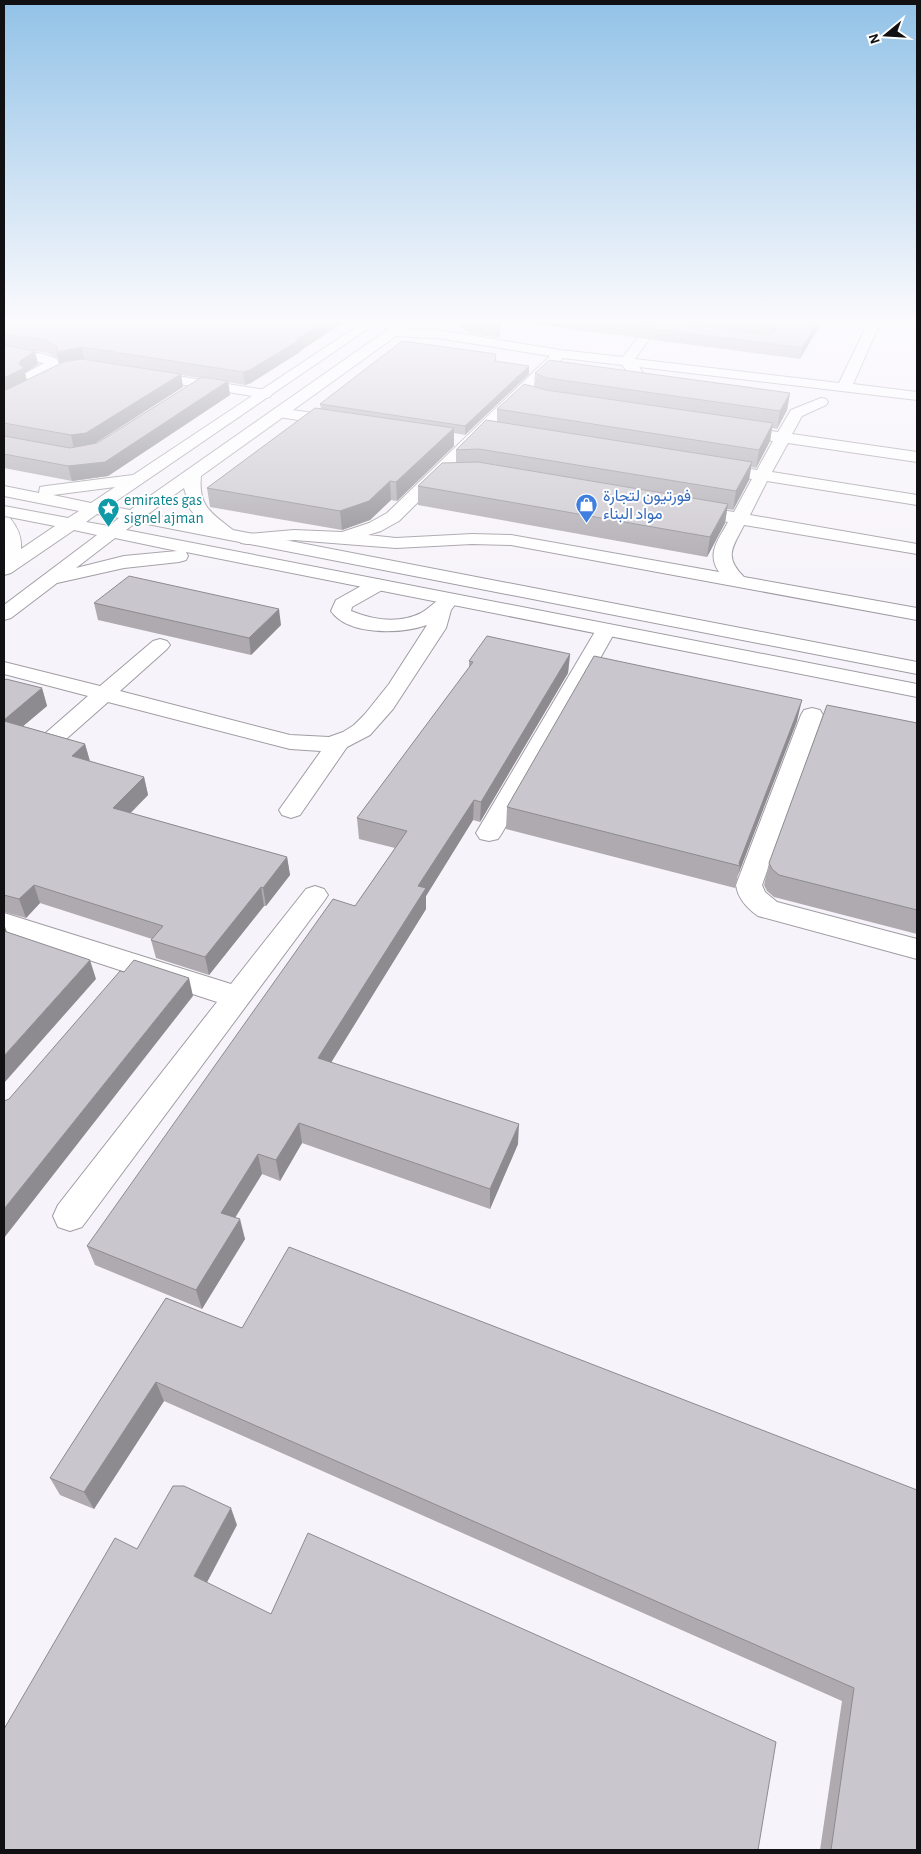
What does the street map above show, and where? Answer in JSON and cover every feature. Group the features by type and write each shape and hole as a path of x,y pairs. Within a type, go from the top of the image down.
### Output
{"main road":[{"path":"4,568 242,410"},
{"path":"4,614 110,533 283,410"},
{"path":"337,537 375,527 399,511 502,410"},
{"path":"737,580 724,567 721,556 722,550 796,413 804,410"},
{"path":"278,413 355,424"},
{"path":"716,427 917,457"},
{"path":"450,439 500,434"},
{"path":"694,465 917,500"},
{"path":"193,473 191,492 199,511 207,520 239,538 337,537 376,542 416,543 472,539 511,540 917,614"},
{"path":"436,475 464,473"},
{"path":"4,491 73,488 144,475"},
{"path":"4,491 917,668"},
{"path":"673,507 917,549"},
{"path":"4,511 376,585 445,605 606,630 917,691"},
{"path":"399,511 395,522 398,528 401,533 416,543"},
{"path":"4,522 10,530 13,545 4,568"},
{"path":"42,585 81,571 124,562 188,556 229,557"},
{"path":"376,585 343,604 341,611 344,615 371,623 392,625 423,619 445,605"},
{"path":"4,668 290,742 306,744 338,743 351,738 369,725 436,628 445,605"},
{"path":"489,833 600,661 606,630"},
{"path":"49,742 160,645"},
{"path":"812,714 749,885 750,891 760,904 768,908 917,949"},
{"path":"291,810 338,743"},
{"path":"70,1216 315,894"},
{"path":"4,922 120,973 237,997"}],"building":[{"path":"4,410 124,410 86,433 71,435 4,423"},
{"path":"150,410 185,410 105,462 68,466 4,454 4,436 70,448 97,443"},
{"path":"313,410 326,410 454,428 396,482 390,481 369,501 340,511 207,488"},
{"path":"356,410 483,410 465,426"},
{"path":"500,410 680,410 773,423 759,450"},
{"path":"486,420 752,462 736,491 479,449 456,450"},
{"path":"478,462 728,504 710,537 418,486 442,463"},
{"path":"129,576 279,609 249,638 94,603"},
{"path":"487,636 570,654 481,802 474,800 418,886 426,888 318,1058 519,1124 490,1189 299,1123 276,1160 258,1154 221,1213 240,1219 196,1290 87,1246 333,899 355,906 407,831 357,818 473,662 469,661"},
{"path":"594,656 802,700 739,863 740,866 507,807"},
{"path":"6,679 42,688 4,720 4,681"},
{"path":"827,705 917,723 917,910 779,875 772,869 769,863"},
{"path":"4,721 85,744 72,756 144,777 113,808 287,857 205,957 151,940 163,926 34,885 19,899 4,895"},
{"path":"4,931 90,960 4,1056"},
{"path":"134,960 189,978 4,1209 4,1101 9,1099 120,971 124,972"},
{"path":"289,1247 917,1490 917,1850 831,1850 854,1688 156,1382 84,1492 50,1478 166,1298 242,1328"},
{"path":"173,1486 184,1486 231,1508 194,1576 271,1614 308,1533 776,1742 758,1850 4,1850 4,1729 115,1538 137,1549"}],"place":[{"name":"فورتيون لتجارة مواد البناء","path":"587,524"},
{"name":"emirates gas signel ajman","path":"108,528"}]}
